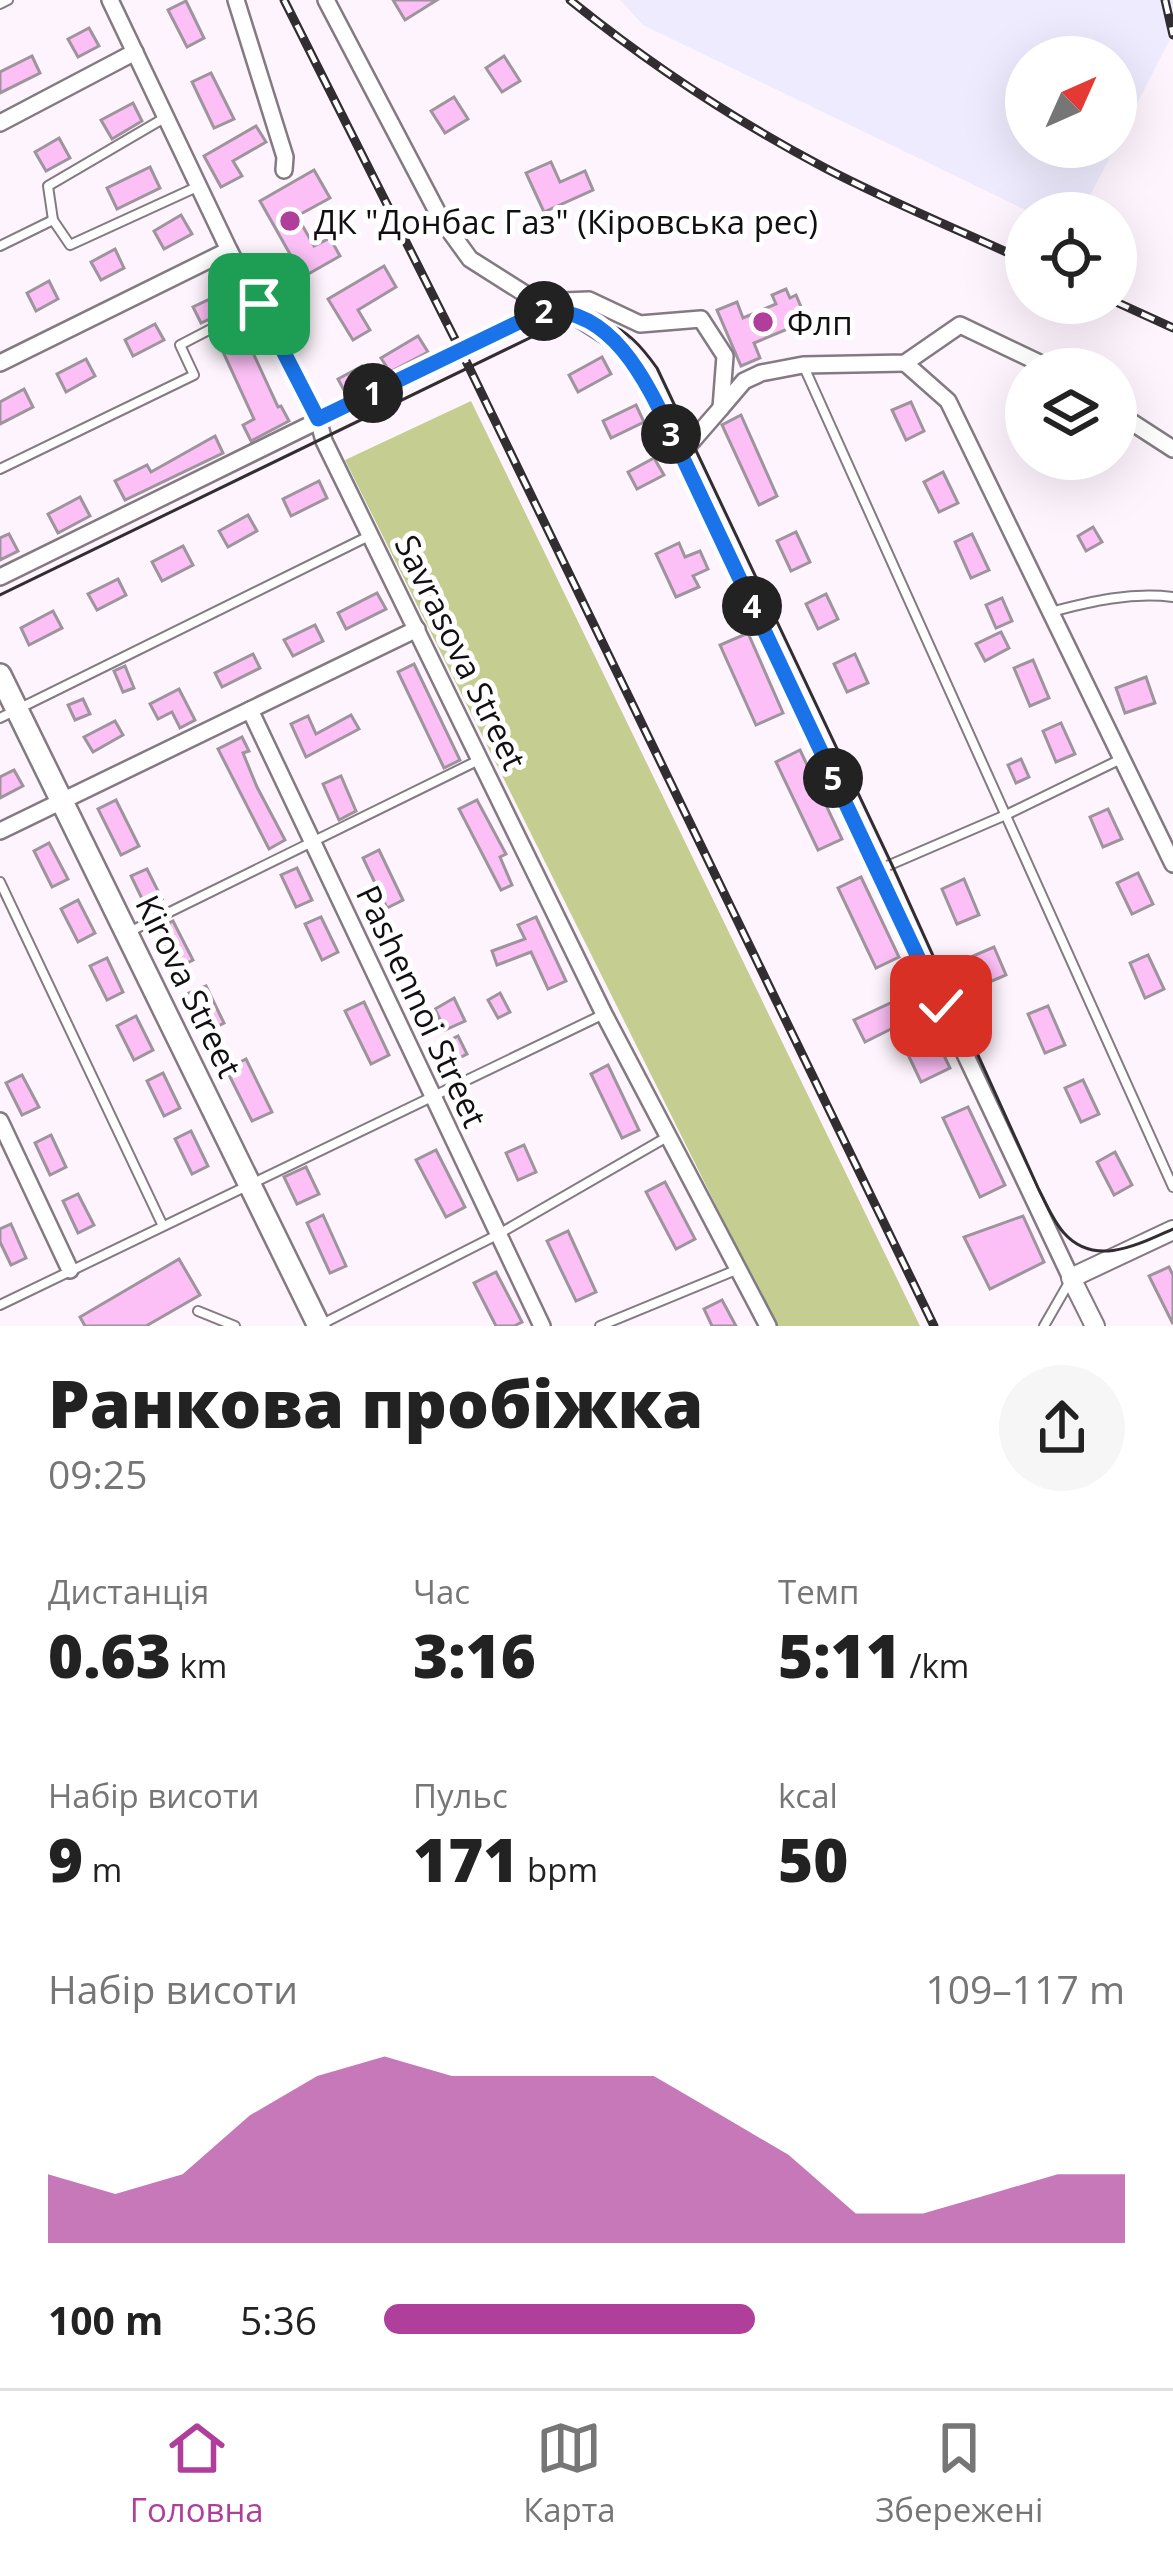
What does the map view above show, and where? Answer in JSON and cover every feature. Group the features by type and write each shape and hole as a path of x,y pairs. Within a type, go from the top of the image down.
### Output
{"main road":[{"name":"Kirova Street","path":"0,675 9,714 62,801 319,1326"}],"street":[{"name":"Savrasova Street","path":"110,0 604,1014 768,1326"},
{"path":"236,0 285,157 284,170"},
{"path":"326,0 441,219 470,259 538,302 589,300 640,324 701,319 725,356 721,408"},
{"path":"0,123 135,52"},
{"path":"0,363 230,250"},
{"path":"0,577 542,311 561,310 622,346 681,454 1095,1326"},
{"path":"681,454 744,381 803,365 905,363 960,325 1008,348"},
{"path":"905,363 948,401 1173,864"},
{"path":"1137,426 1173,449"},
{"path":"0,830 417,629"},
{"name":"Pashennoi Street","path":"250,710 542,1326"},
{"path":"0,1121 70,1270"},
{"path":"1072,1278 1173,1230"}],"lane":[{"path":"0,4 8,0"},
{"path":"166,117 48,186 53,220 70,245 199,186"},
{"path":"0,246 53,220"},
{"path":"0,470 194,375 181,345 259,304"},
{"path":"803,365 1173,1186"},
{"path":"9,714 371,536"},
{"path":"1051,613 1098,599 1173,596"},
{"path":"876,870 1008,814 1122,758"},
{"path":"128,933 481,759"},
{"path":"0,881 162,1224"},
{"path":"0,1305 604,1014"},
{"path":"319,1326 497,1234 667,1137"},
{"path":"600,1326 737,1269"},
{"path":"1044,1326 1072,1278"},
{"path":"198,1311 235,1326"}],"shaded area":[{"path":"620,0 1173,0 1173,33 1137,104 1137,36 1005,36 1005,168 1104,168 1092,192 1005,192 1005,200 643,25"}],"green space":[{"path":"471,401 920,1326 776,1326 345,460"}],"building":[{"path":"393,0 437,0 405,20"},
{"path":"186,1 204,38 187,47 168,10"},
{"path":"89,28 99,46 78,57 68,39"},
{"path":"32,56 40,73 0,93 0,72"},
{"path":"504,56 520,81 502,92 486,68"},
{"path":"211,73 234,119 214,128 192,82"},
{"path":"454,97 468,119 445,133 431,111"},
{"path":"133,103 142,121 112,139 101,120"},
{"path":"256,126 266,142 233,161 242,176 221,187 204,156"},
{"path":"59,138 70,158 46,171 35,152"},
{"path":"551,162 560,182 585,171 593,190 544,212 526,173"},
{"path":"150,167 160,188 117,209 107,188"},
{"path":"314,170 330,198 297,216 314,246 330,238 340,256 303,277 260,201"},
{"path":"181,215 192,234 164,249 154,231"},
{"path":"115,249 124,268 101,280 91,262"},
{"path":"384,266 396,287 358,310 370,330 353,340 328,299"},
{"path":"49,281 58,299 36,311 27,293"},
{"path":"786,289 790,298 796,295 807,321 754,343 760,358 741,366 717,310 737,302 743,318 776,304 772,295"},
{"path":"229,290 237,306 201,323 193,307"},
{"path":"155,324 164,340 133,356 125,340"},
{"path":"242,329 289,421 251,441 243,425 254,419 218,341"},
{"path":"418,336 428,352 390,372 381,358"},
{"path":"602,357 611,374 578,392 569,375"},
{"path":"86,359 95,376 66,392 57,374"},
{"path":"362,366 370,382 346,394 338,379"},
{"path":"24,389 33,407 0,424 0,402"},
{"path":"911,402 924,431 906,440 892,410"},
{"path":"636,405 644,422 611,438 603,421"},
{"path":"741,415 777,496 759,505 722,425"},
{"path":"215,436 223,453 125,500 115,481 147,465 151,472"},
{"path":"654,458 664,475 637,489 628,472"},
{"path":"943,472 958,503 939,512 924,482"},
{"path":"319,481 327,498 291,516 283,499"},
{"path":"80,497 90,516 58,533 48,514"},
{"path":"248,515 257,531 228,547 219,531"},
{"path":"1093,527 1102,542 1086,551 1078,536"},
{"path":"796,532 810,562 791,571 777,541"},
{"path":"9,534 18,551 0,560 0,538"},
{"path":"972,534 989,570 971,578 955,542"},
{"path":"679,543 685,557 700,551 708,569 693,576 699,587 676,597 656,554"},
{"path":"183,546 193,565 162,581 152,562"},
{"path":"118,579 126,595 97,610 88,594"},
{"path":"377,593 386,609 346,629 338,613"},
{"path":"826,594 838,619 818,629 806,604"},
{"path":"1002,598 1012,621 996,628 986,605"},
{"path":"53,611 62,628 29,645 21,628"},
{"path":"315,625 323,641 293,656 284,640"},
{"path":"1001,632 1009,648 985,661 976,644"},
{"path":"748,633 783,713 756,725 720,645"},
{"path":"253,654 260,668 222,687 215,673"},
{"path":"855,654 868,683 847,692 834,664"},
{"path":"1033,660 1049,698 1030,706 1014,668"},
{"path":"414,664 460,760 444,768 398,672"},
{"path":"125,666 134,688 123,692 114,671"},
{"path":"1146,677 1155,703 1125,713 1116,688"},
{"path":"179,689 195,720 180,728 172,712 158,719 150,704"},
{"path":"83,699 90,714 75,720 68,705"},
{"path":"351,715 359,729 306,757 291,724 308,716 316,734"},
{"path":"115,721 123,735 93,752 84,737"},
{"path":"1061,723 1075,754 1056,762 1043,731"},
{"path":"242,737 249,751 243,753 257,787 285,840 269,849 218,749"},
{"path":"800,750 842,839 818,850 776,762"},
{"path":"1021,759 1029,777 1016,783 1008,765"},
{"path":"14,770 23,786 0,798 0,777"},
{"path":"341,776 356,811 339,820 323,784"},
{"path":"116,800 139,846 121,855 98,809"},
{"path":"477,800 506,854 500,857 512,885 501,890 459,809"},
{"path":"1108,809 1122,839 1103,847 1090,817"},
{"path":"49,843 68,879 52,887 34,851"},
{"path":"379,850 403,900 387,908 363,858"},
{"path":"297,868 312,900 296,907 281,875"},
{"path":"147,869 162,899 146,907 131,876"},
{"path":"1138,873 1153,904 1132,914 1117,883"},
{"path":"861,877 899,957 876,968 838,888"},
{"path":"964,879 979,915 957,924 942,889"},
{"path":"78,900 95,933 78,942 61,909"},
{"path":"321,917 338,952 322,960 305,924"},
{"path":"536,917 566,981 548,989 531,952 497,965 492,951 525,939 518,925"},
{"path":"173,921 193,960 177,968 157,929"},
{"path":"994,947 1006,975 985,984 973,956"},
{"path":"1148,955 1164,989 1145,998 1130,963"},
{"path":"107,958 123,992 107,1000 90,966"},
{"path":"206,986 224,1023 208,1031 189,993"},
{"path":"914,992 950,1068 921,1082 895,1027 865,1042 854,1020"},
{"path":"500,993 510,1012 498,1018 488,1000"},
{"path":"454,998 465,1021 445,1030 435,1009"},
{"path":"364,1002 389,1055 371,1064 345,1011"},
{"path":"1048,1006 1065,1045 1045,1053 1028,1014"},
{"path":"136,1016 153,1050 134,1060 117,1026"},
{"path":"458,1036 467,1054 453,1061 444,1043"},
{"path":"246,1059 272,1112 252,1121 226,1069"},
{"path":"608,1065 639,1130 622,1138 591,1074"},
{"path":"163,1073 180,1108 164,1116 147,1081"},
{"path":"22,1075 39,1107 22,1115 6,1083"},
{"path":"1083,1080 1099,1114 1081,1122 1065,1088"},
{"path":"968,1107 1005,1185 980,1197 943,1118"},
{"path":"191,1131 208,1166 192,1174 175,1139"},
{"path":"51,1135 66,1167 50,1175 35,1143"},
{"path":"524,1145 536,1172 518,1180 506,1153"},
{"path":"436,1150 465,1207 446,1217 416,1160"},
{"path":"1115,1152 1132,1185 1114,1195 1097,1162"},
{"path":"306,1167 319,1194 297,1204 284,1177"},
{"path":"665,1182 695,1239 676,1249 646,1192"},
{"path":"78,1194 94,1225 78,1233 63,1201"},
{"path":"323,1215 346,1266 330,1273 307,1223"},
{"path":"1023,1216 1044,1262 990,1289 964,1237"},
{"path":"11,1224 26,1258 11,1265 0,1242 0,1229"},
{"path":"568,1231 596,1292 576,1301 547,1241"},
{"path":"179,1259 200,1295 146,1326 85,1326 80,1317"},
{"path":"1169,1267 1173,1275 1173,1324 1149,1276"},
{"path":"496,1272 522,1322 514,1326 496,1326 474,1283"},
{"path":"722,1300 736,1326 712,1326 704,1309"}],"tram line":[{"path":"0,595 544,331 580,322 621,330 657,368 1056,1223 1076,1243 1103,1251 1132,1246 1173,1229"}],"railway":[{"path":"284,0 465,359 934,1326"},
{"path":"570,0 661,68 792,150 1005,252"},
{"path":"1165,0 1173,35"},
{"path":"1137,312 1173,328"}],"place":[{"name":"ДК \"Донбас Газ\" (Кіровська рес)","path":"290,221"},
{"name":"Флп","path":"763,322"}],"route":[{"path":"259,304 318,419 542,311 569,313 622,346 681,454 941,1006"}]}
